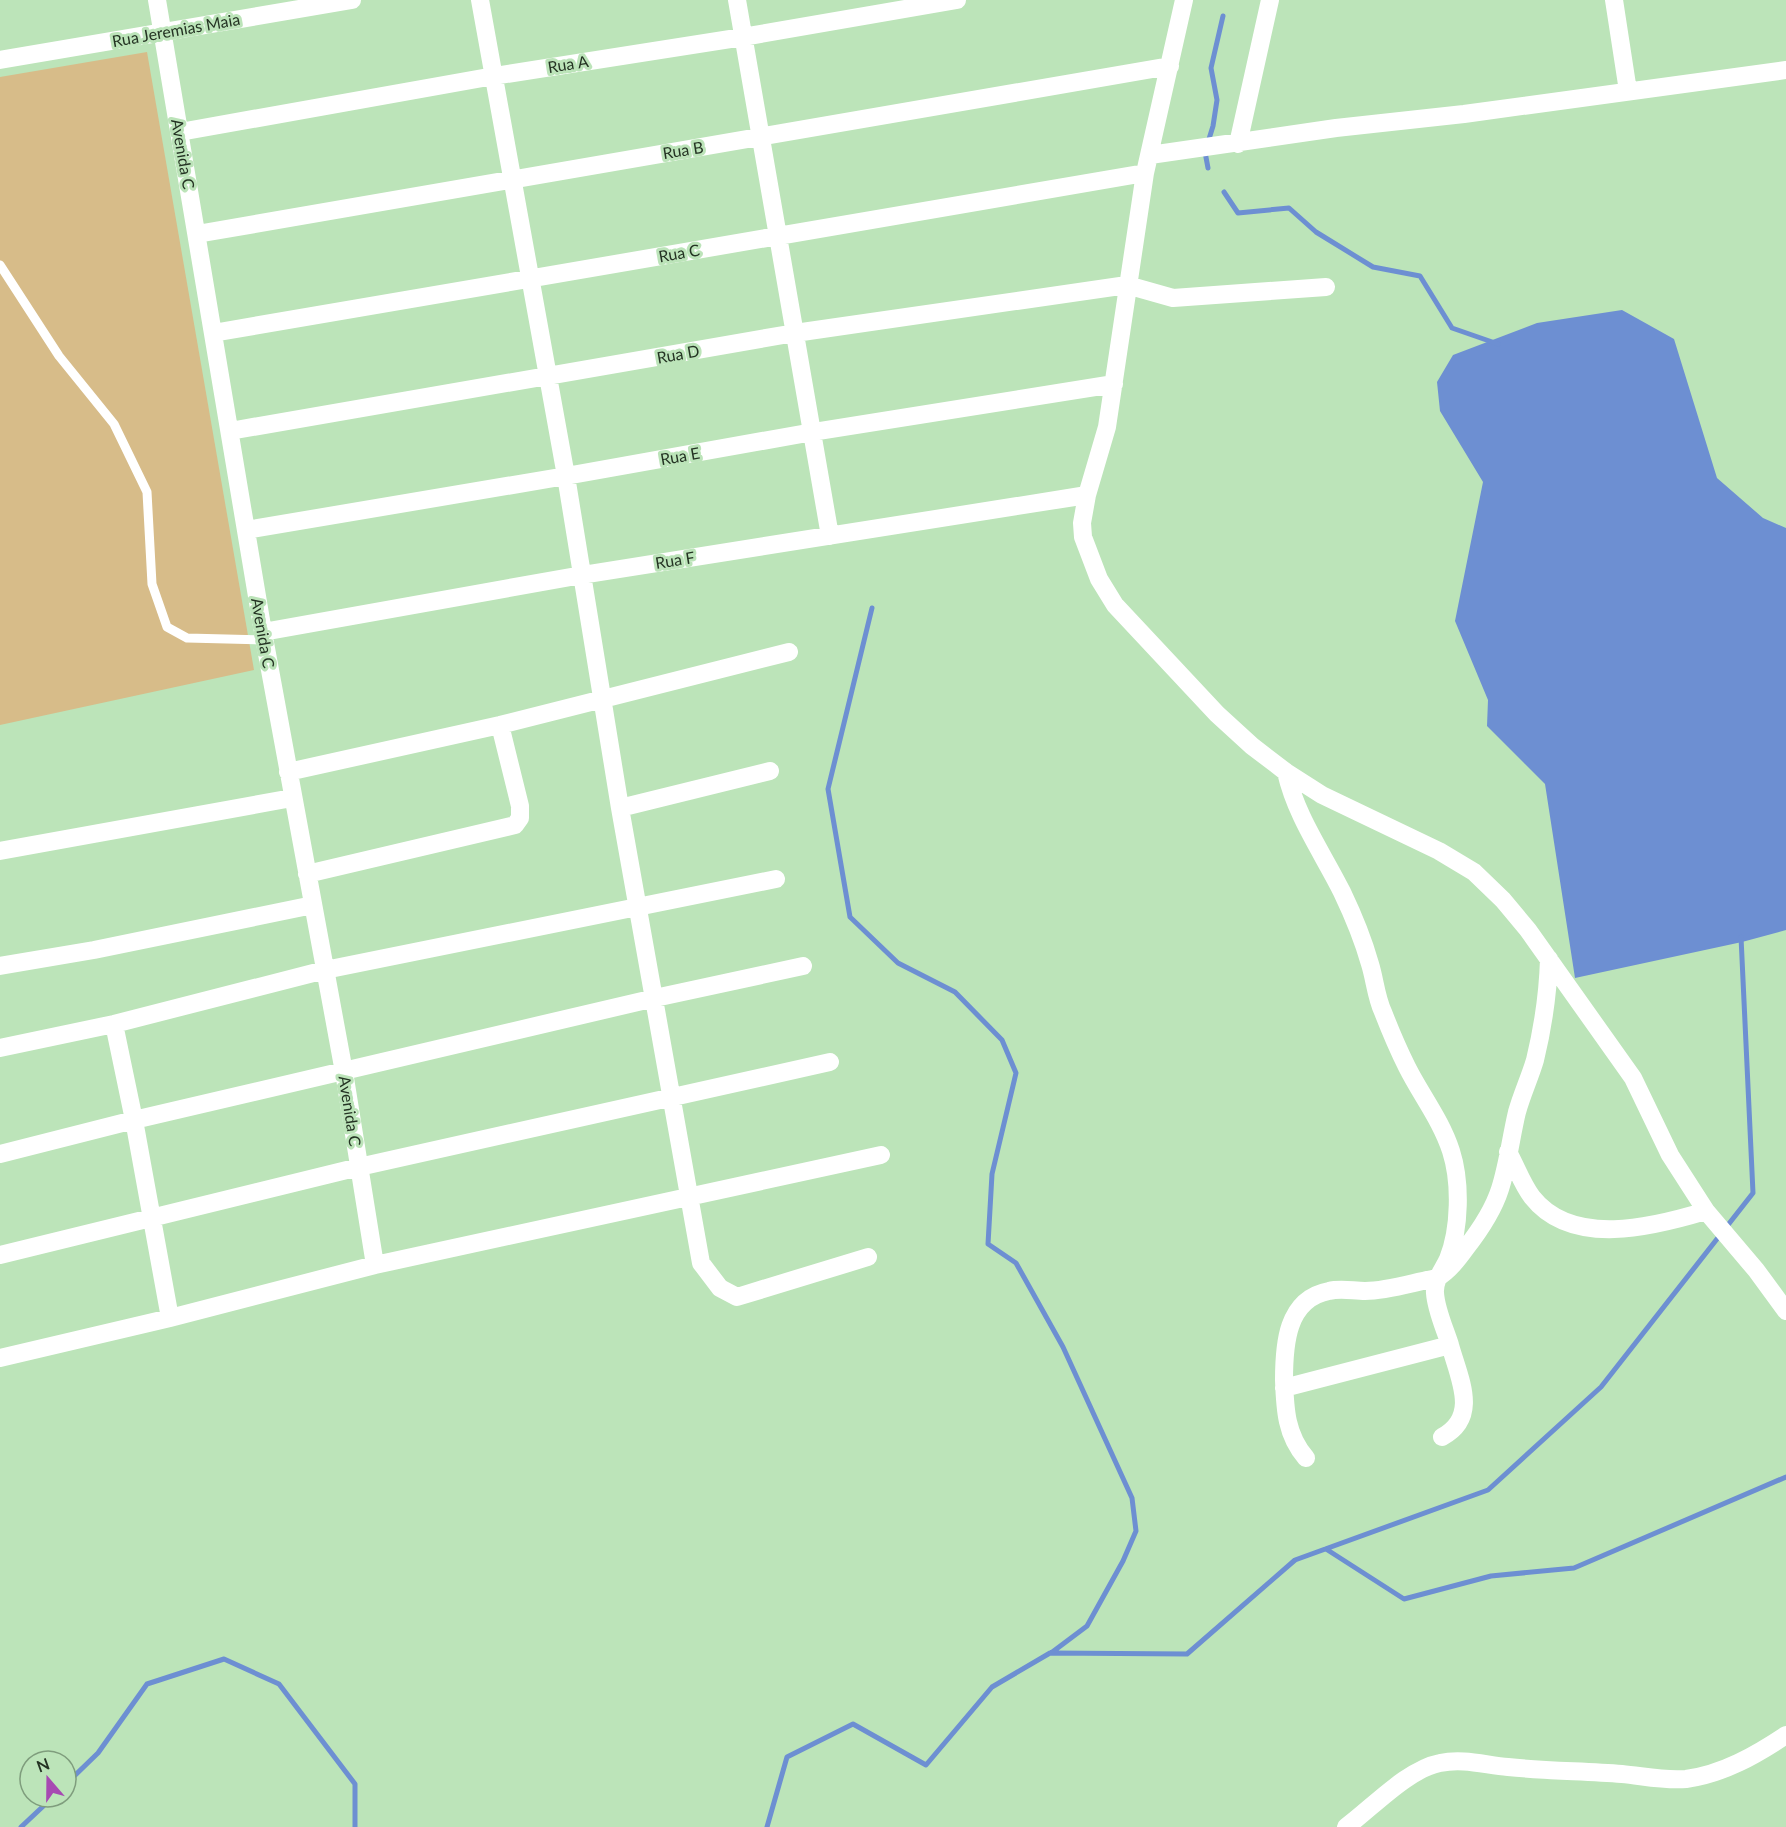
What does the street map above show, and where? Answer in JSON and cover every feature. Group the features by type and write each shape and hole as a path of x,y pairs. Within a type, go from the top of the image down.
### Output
{"street":[{"name":"Avenida C","path":"157,0 263,636 344,1072 375,1265"},
{"name":"Rua Jeremias Maia","path":"0,60 352,0"},
{"path":"480,0 566,476 620,808 701,1263 720,1288 737,1297 868,1257"},
{"path":"737,0 830,536"},
{"name":"Rua A","path":"180,132 494,76 743,37 957,0"},
{"path":"1184,0 1148,164 1127,285 1107,427 1082,523 1083,537 1099,579 1115,605 1217,714 1252,746 1286,772 1322,795 1439,851 1474,872 1503,900 1549,959 1633,1078 1670,1155 1706,1211 1756,1270 1786,1311"},
{"path":"1238,144 1270,0"},
{"path":"1614,0 1628,91"},
{"name":"Rua B","path":"197,234 1170,66"},
{"name":"Rua C","path":"213,333 777,236 1148,164 1238,144 1336,128 1464,114 1786,70"},
{"path":"1127,285 1173,298 1326,287"},
{"name":"Rua D","path":"230,431 795,333 1127,285"},
{"name":"Rua E","path":"246,530 813,432 1114,384"},
{"name":"Rua F","path":"263,636 582,575 1088,495"},
{"path":"288,772 500,725 789,652"},
{"path":"307,874 515,825 520,818 520,806 500,725"},
{"path":"620,808 770,771"},
{"path":"1286,772 1293,799 1352,915 1371,965 1383,1013 1407,1066 1441,1125 1452,1152 1458,1209 1452,1246 1437,1278 1435,1293 1465,1408 1461,1421 1454,1431 1442,1437"},
{"path":"0,850 292,798"},
{"path":"0,1048 114,1024 325,970 776,879"},
{"path":"0,966 94,950 313,905"},
{"path":"1306,1458 1292,1435 1284,1405 1285,1342 1288,1328 1296,1313 1309,1299 1329,1290 1366,1291 1443,1275 1480,1230 1501,1188 1518,1108 1534,1061 1543,1022 1549,959"},
{"path":"0,1154 134,1120 655,998 803,966"},
{"path":"114,1024 170,1318"},
{"path":"0,1255 359,1167 830,1062"},
{"path":"1508,1152 1532,1196 1558,1219 1580,1226 1599,1230 1648,1226 1706,1211"},
{"path":"0,1358 170,1318 375,1265 881,1155"},
{"path":"1284,1388 1449,1345"},
{"path":"1346,1827 1407,1779 1439,1763 1462,1761 1507,1767 1686,1779 1713,1773 1744,1761 1786,1735"}],"lane":[{"path":"0,265 58,356 114,424 147,492 152,584 167,627 188,638 263,636"}],"shaded area":[{"path":"147,52 254,670 0,725 0,77"}],"water":[{"path":"1622,310 1674,339 1717,478 1763,518 1786,528 1786,930 1742,942 1575,978 1545,784 1487,726 1488,700 1455,621 1483,482 1440,411 1437,382 1453,355 1537,323"}],"waterway":[{"path":"1208,168 1205,152 1213,126 1217,100 1211,68 1223,16"},
{"path":"1224,192 1238,213 1289,208 1316,232 1373,267 1420,276 1452,328 1498,344"},
{"path":"872,608 828,789 850,917 898,963 955,992 1002,1040 1016,1073 992,1174 988,1244 1016,1263 1063,1347 1132,1498 1136,1531 1123,1561 1087,1626 1051,1653"},
{"path":"767,1827 787,1757 853,1724 926,1765 992,1687 1050,1653 1187,1654 1295,1560 1488,1490 1601,1387 1753,1193 1741,937"},
{"path":"1326,1549 1404,1599 1491,1576 1574,1568 1786,1477"},
{"path":"78,1772 98,1753 147,1684 224,1659 279,1684 355,1784 355,1827"},
{"path":"21,1827 40,1809"}]}
